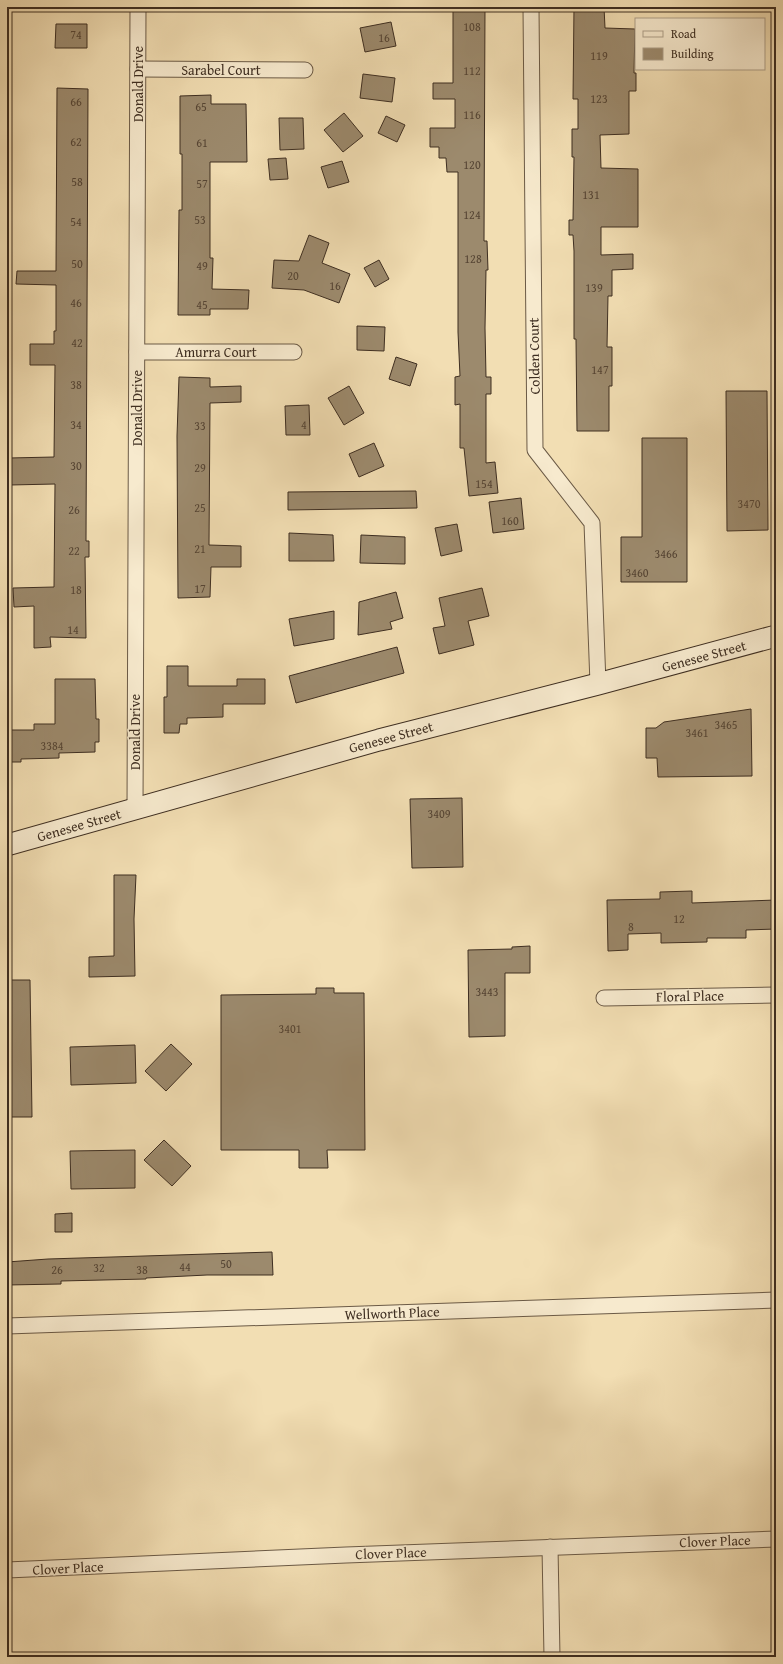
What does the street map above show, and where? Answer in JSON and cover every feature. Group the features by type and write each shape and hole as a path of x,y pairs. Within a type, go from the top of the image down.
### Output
{"main road":[{"name":"Genesee Street","path":"7,845 380,740 598,684 776,636"}],"street":[{"name":"Donald Drive","path":"135,809 138,7"},
{"name":"Colden Court","path":"531,7 535,450 592,523 598,684"},
{"name":"Sarabel Court","path":"138,69 304,70"},
{"name":"Amurra Court","path":"137,352 294,352"},
{"name":"Floral Place","path":"604,998 776,995"},
{"name":"Wellworth Place","path":"7,1326 776,1300"},
{"name":"Clover Place","path":"7,1570 346,1555 776,1539"},
{"path":"550,1547 552,1657"}],"building":[{"path":"453,7 485,7 484,241 487,241 488,270 486,270 485,328 486,377 491,377 491,394 486,394 486,463 495,462 498,493 469,496 464,448 460,448 460,404 455,405 455,377 460,376 458,332 458,172 447,172 446,158 439,158 439,147 430,147 430,128 455,128 455,99 433,99 433,83 453,83"},
{"path":"574,7 604,7 605,28 635,29 634,73 636,73 636,91 629,91 629,134 600,135 601,168 638,169 638,227 601,227 601,255 633,254 633,269 612,270 612,296 608,296 607,347 612,347 612,386 609,386 609,431 577,431 576,339 574,339 574,251 573,235 569,235 569,220 573,220 574,157 572,157 572,129 578,129 578,99 573,99"},
{"path":"391,22 396,46 365,52 360,28"},
{"path":"56,24 87,24 87,48 55,48"},
{"path":"363,74 395,78 392,102 360,98"},
{"path":"57,88 88,89 86,541 89,541 89,557 85,557 86,638 50,637 51,647 34,648 34,606 14,607 13,588 54,587 55,484 10,485 9,458 54,457 55,365 30,365 30,344 54,344 54,331 56,331 56,285 16,284 17,271 56,271"},
{"path":"211,95 211,104 246,104 247,162 210,162 210,258 213,258 212,289 249,290 248,309 210,309 210,315 178,315 179,210 182,210 180,96"},
{"path":"344,113 363,136 343,152 324,130"},
{"path":"386,116 405,125 397,142 378,133"},
{"path":"279,118 303,118 304,149 280,150"},
{"path":"286,158 288,179 270,180 268,159"},
{"path":"342,161 349,182 328,188 321,167"},
{"path":"309,235 329,243 322,263 350,274 339,303 304,290 272,288 274,260 299,261"},
{"path":"379,260 389,279 375,287 364,268"},
{"path":"357,326 385,327 384,351 357,350"},
{"path":"396,357 417,364 410,386 389,379"},
{"path":"179,377 210,378 210,387 241,386 241,402 210,403 209,545 241,546 241,567 211,567 210,597 178,598 177,436"},
{"path":"349,386 364,413 344,425 328,398"},
{"path":"726,391 767,391 768,530 727,531"},
{"path":"309,405 310,435 286,435 285,406"},
{"path":"642,438 687,438 687,582 621,582 621,537 642,537"},
{"path":"374,443 384,466 359,477 349,454"},
{"path":"416,491 417,508 288,510 288,492"},
{"path":"521,498 524,529 493,533 489,502"},
{"path":"457,524 462,551 441,556 435,528"},
{"path":"289,533 333,535 334,561 289,561"},
{"path":"361,535 405,537 405,564 360,563"},
{"path":"482,588 489,616 468,621 474,645 439,654 433,628 445,626 439,598"},
{"path":"396,592 403,618 390,622 392,629 358,635 359,602"},
{"path":"334,611 334,639 294,646 289,619"},
{"path":"397,647 404,673 296,703 289,676"},
{"path":"167,666 188,666 188,686 237,686 237,679 265,679 265,704 223,704 223,717 187,718 187,724 180,724 179,733 164,733 164,697 167,697"},
{"path":"55,679 95,679 96,719 99,719 99,742 95,742 95,752 59,753 59,758 21,759 21,762 7,762 7,730 34,730 34,724 55,724"},
{"path":"751,709 752,776 658,777 657,758 646,758 646,728 656,728 664,722"},
{"path":"462,798 463,867 412,868 410,799"},
{"path":"114,875 136,875 134,919 135,976 89,977 89,957 114,956"},
{"path":"692,891 692,903 776,900 776,929 746,930 746,938 707,938 707,942 661,943 661,933 628,934 628,950 608,951 607,900 660,899 660,892"},
{"path":"530,946 530,973 505,973 505,1036 469,1037 468,950 512,949 512,947"},
{"path":"7,980 30,980 32,1117 7,1117"},
{"path":"316,988 334,988 334,993 364,993 365,1150 327,1150 328,1168 299,1168 299,1150 221,1150 221,995 316,994"},
{"path":"171,1044 192,1064 166,1091 145,1071"},
{"path":"135,1045 136,1083 71,1085 70,1047"},
{"path":"164,1140 191,1166 172,1186 144,1160"},
{"path":"135,1150 135,1188 71,1189 70,1151"},
{"path":"72,1213 72,1232 55,1232 55,1214"},
{"path":"272,1252 273,1275 207,1275 146,1279 61,1281 61,1284 7,1285 7,1262 48,1259"}]}
